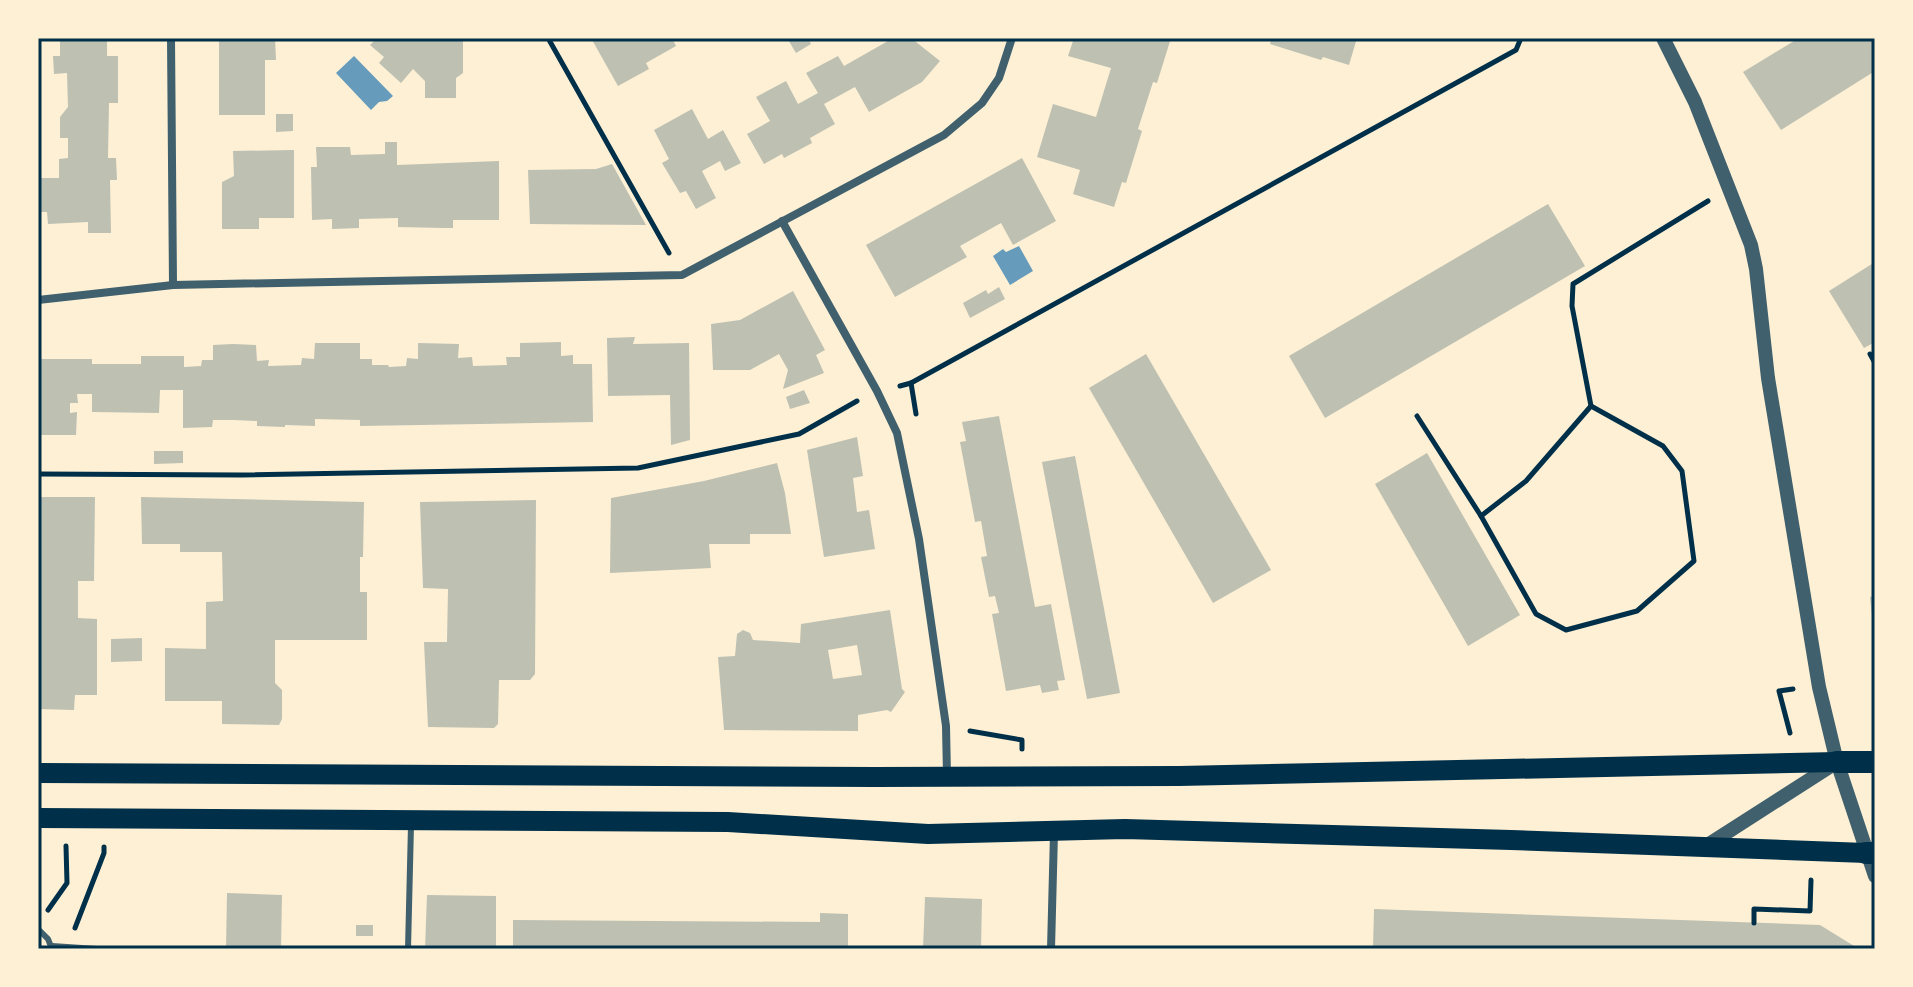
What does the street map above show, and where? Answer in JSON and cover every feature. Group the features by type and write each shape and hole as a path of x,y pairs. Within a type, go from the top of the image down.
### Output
{"highway":[{"path":"1837,762 1875,762"}],"main road":[{"path":"38,773 1179,776 1837,762"},
{"path":"38,818 728,822 928,834 1125,829 1870,853"}],"street":[{"path":"171,38 173,285"},
{"path":"38,300 173,285 682,275 927,145 963,121 982,103 999,78 1012,38"},
{"path":"1663,38 1695,102 1751,245 1768,378 1819,687 1837,762 1870,853 1875,876"},
{"path":"782,221 877,391 897,433 919,539 946,726 947,777"},
{"path":"1706,846 1837,762"},
{"path":"1051,949 1054,832"}],"lane":[{"path":"408,949 411,820"},
{"path":"38,929 52,947 97,949"}],"path":[{"path":"548,38 682,275"},
{"path":"38,474 242,475 638,468 799,434 877,391 911,383 1516,50 1521,38"},
{"path":"1591,406 1572,306 1573,284 1729,188"},
{"path":"1870,354 1875,363"},
{"path":"1417,416 1481,516 1536,614 1566,630 1637,611 1694,561 1682,471 1663,446 1591,406"},
{"path":"1481,516 1526,481 1591,406"},
{"path":"45,913 67,883 66,818"},
{"path":"68,946 104,853 103,818"}],"water":[{"path":"354,56 393,96 379,102 371,110 336,73"},
{"path":"1019,246 1033,271 1010,285 993,256 1003,249 1006,252"}],"building":[{"path":"60,38 107,38 107,56 118,56 118,103 109,103 108,158 116,158 117,180 110,180 111,233 88,233 88,222 48,224 47,212 38,212 38,178 59,178 59,159 68,158 68,138 60,138 60,117 68,107 67,73 54,74 53,56 60,56"},
{"path":"219,38 275,38 276,60 265,60 265,115 219,115"},
{"path":"377,38 463,38 463,73 456,78 456,98 425,98 425,81 413,69 401,83 379,63 384,57 370,45"},
{"path":"591,38 672,38 676,46 646,63 649,69 618,86"},
{"path":"787,38 808,38 811,44 796,53"},
{"path":"884,38 911,38 940,61 922,82 869,112 855,87 824,104 835,124 810,138 812,143 784,158 782,154 764,164 747,134 770,121 756,97 786,81 798,104 818,93 806,73 838,56 844,66 888,41"},
{"path":"1074,38 1171,38 1138,129 1142,131 1126,183 1122,182 1114,207 1073,194 1080,170 1037,157 1053,104 1096,117 1111,68 1068,56"},
{"path":"1265,38 1357,38 1349,65 1270,44 1271,41"},
{"path":"1799,38 1875,38 1875,71 1781,130 1743,72"},
{"path":"692,109 708,139 723,130 741,163 725,171 720,161 702,171 716,198 696,209 686,191 680,193 662,163 669,159 654,130"},
{"path":"276,114 293,114 293,131 276,132"},
{"path":"385,142 397,142 397,165 499,161 499,220 453,220 453,228 444,228 398,227 398,218 359,219 359,228 332,229 332,219 312,220 311,167 317,167 316,147 350,147 351,155 385,154"},
{"path":"294,150 294,218 259,218 259,229 222,229 222,182 234,176 233,151"},
{"path":"1022,158 1056,221 1013,245 1001,223 960,246 967,257 895,297 866,245"},
{"path":"612,164 646,225 530,224 528,170 596,169"},
{"path":"1548,204 1585,266 1325,418 1289,356"},
{"path":"1875,262 1875,342 1864,348 1829,291"},
{"path":"999,287 1005,299 970,318 963,303 986,290 988,294"},
{"path":"793,291 825,350 816,355 824,373 783,389 788,370 779,354 750,370 713,370 711,324 740,320"},
{"path":"635,337 633,344 689,343 690,440 671,445 670,395 608,396 607,338"},
{"path":"561,342 561,356 573,355 573,364 592,364 593,422 360,426 360,420 315,419 315,426 285,427 257,426 257,421 213,420 212,427 183,428 183,390 160,390 159,413 92,412 92,394 77,394 78,403 70,403 70,413 77,412 76,435 38,435 38,359 92,359 92,364 141,364 141,356 184,356 184,367 201,366 202,360 213,360 213,345 233,344 256,345 257,361 269,360 268,366 301,365 302,358 314,359 315,343 360,343 360,359 372,359 372,365 389,367 406,366 407,358 418,359 418,343 459,344 458,358 472,357 473,366 507,365 506,357 520,357 520,343"},
{"path":"1146,354 1271,570 1213,603 1089,388"},
{"path":"804,390 810,403 790,409 786,397"},
{"path":"999,416 1035,607 1051,604 1065,680 1057,681 1059,690 1042,693 1040,685 1006,691 992,614 999,613 995,596 989,597 981,557 987,556 981,521 975,522 960,442 966,441 962,422"},
{"path":"857,437 863,476 853,478 857,512 869,510 875,549 824,557 807,450"},
{"path":"154,451 183,451 183,463 154,464"},
{"path":"1427,453 1520,615 1468,646 1375,484"},
{"path":"1075,456 1120,693 1087,699 1042,462"},
{"path":"777,463 791,534 750,534 750,544 709,544 711,568 610,573 611,498 704,481"},
{"path":"38,497 95,497 94,581 78,581 78,618 97,619 97,695 75,695 74,710 38,709"},
{"path":"141,497 364,502 360,592 367,592 367,640 275,640 275,683 282,690 282,719 279,725 222,724 222,701 165,701 165,648 206,649 206,602 223,601 222,552 180,552 180,544 142,544"},
{"path":"536,500 535,674 530,680 499,680 498,724 494,728 428,727 424,642 447,642 448,589 423,588 420,502"},
{"path":"1875,596 1875,624 1873,624 1870,597"},
{"path":"890,610 902,689 905,692 891,712 858,715 858,731 724,730 718,657 735,656 737,634 743,630 750,633 753,640 800,643 801,624","holes":["857,645 862,675 833,679 828,650"]},
{"path":"142,638 142,661 111,662 111,639"},
{"path":"227,893 282,895 281,949 226,949"},
{"path":"427,895 496,896 496,949 425,949"},
{"path":"925,897 982,899 981,949 923,949"},
{"path":"1374,909 1820,925 1859,949 1373,949"},
{"path":"820,913 848,914 848,949 513,949 513,920 820,922"},
{"path":"356,925 373,925 373,936 356,936"}]}
